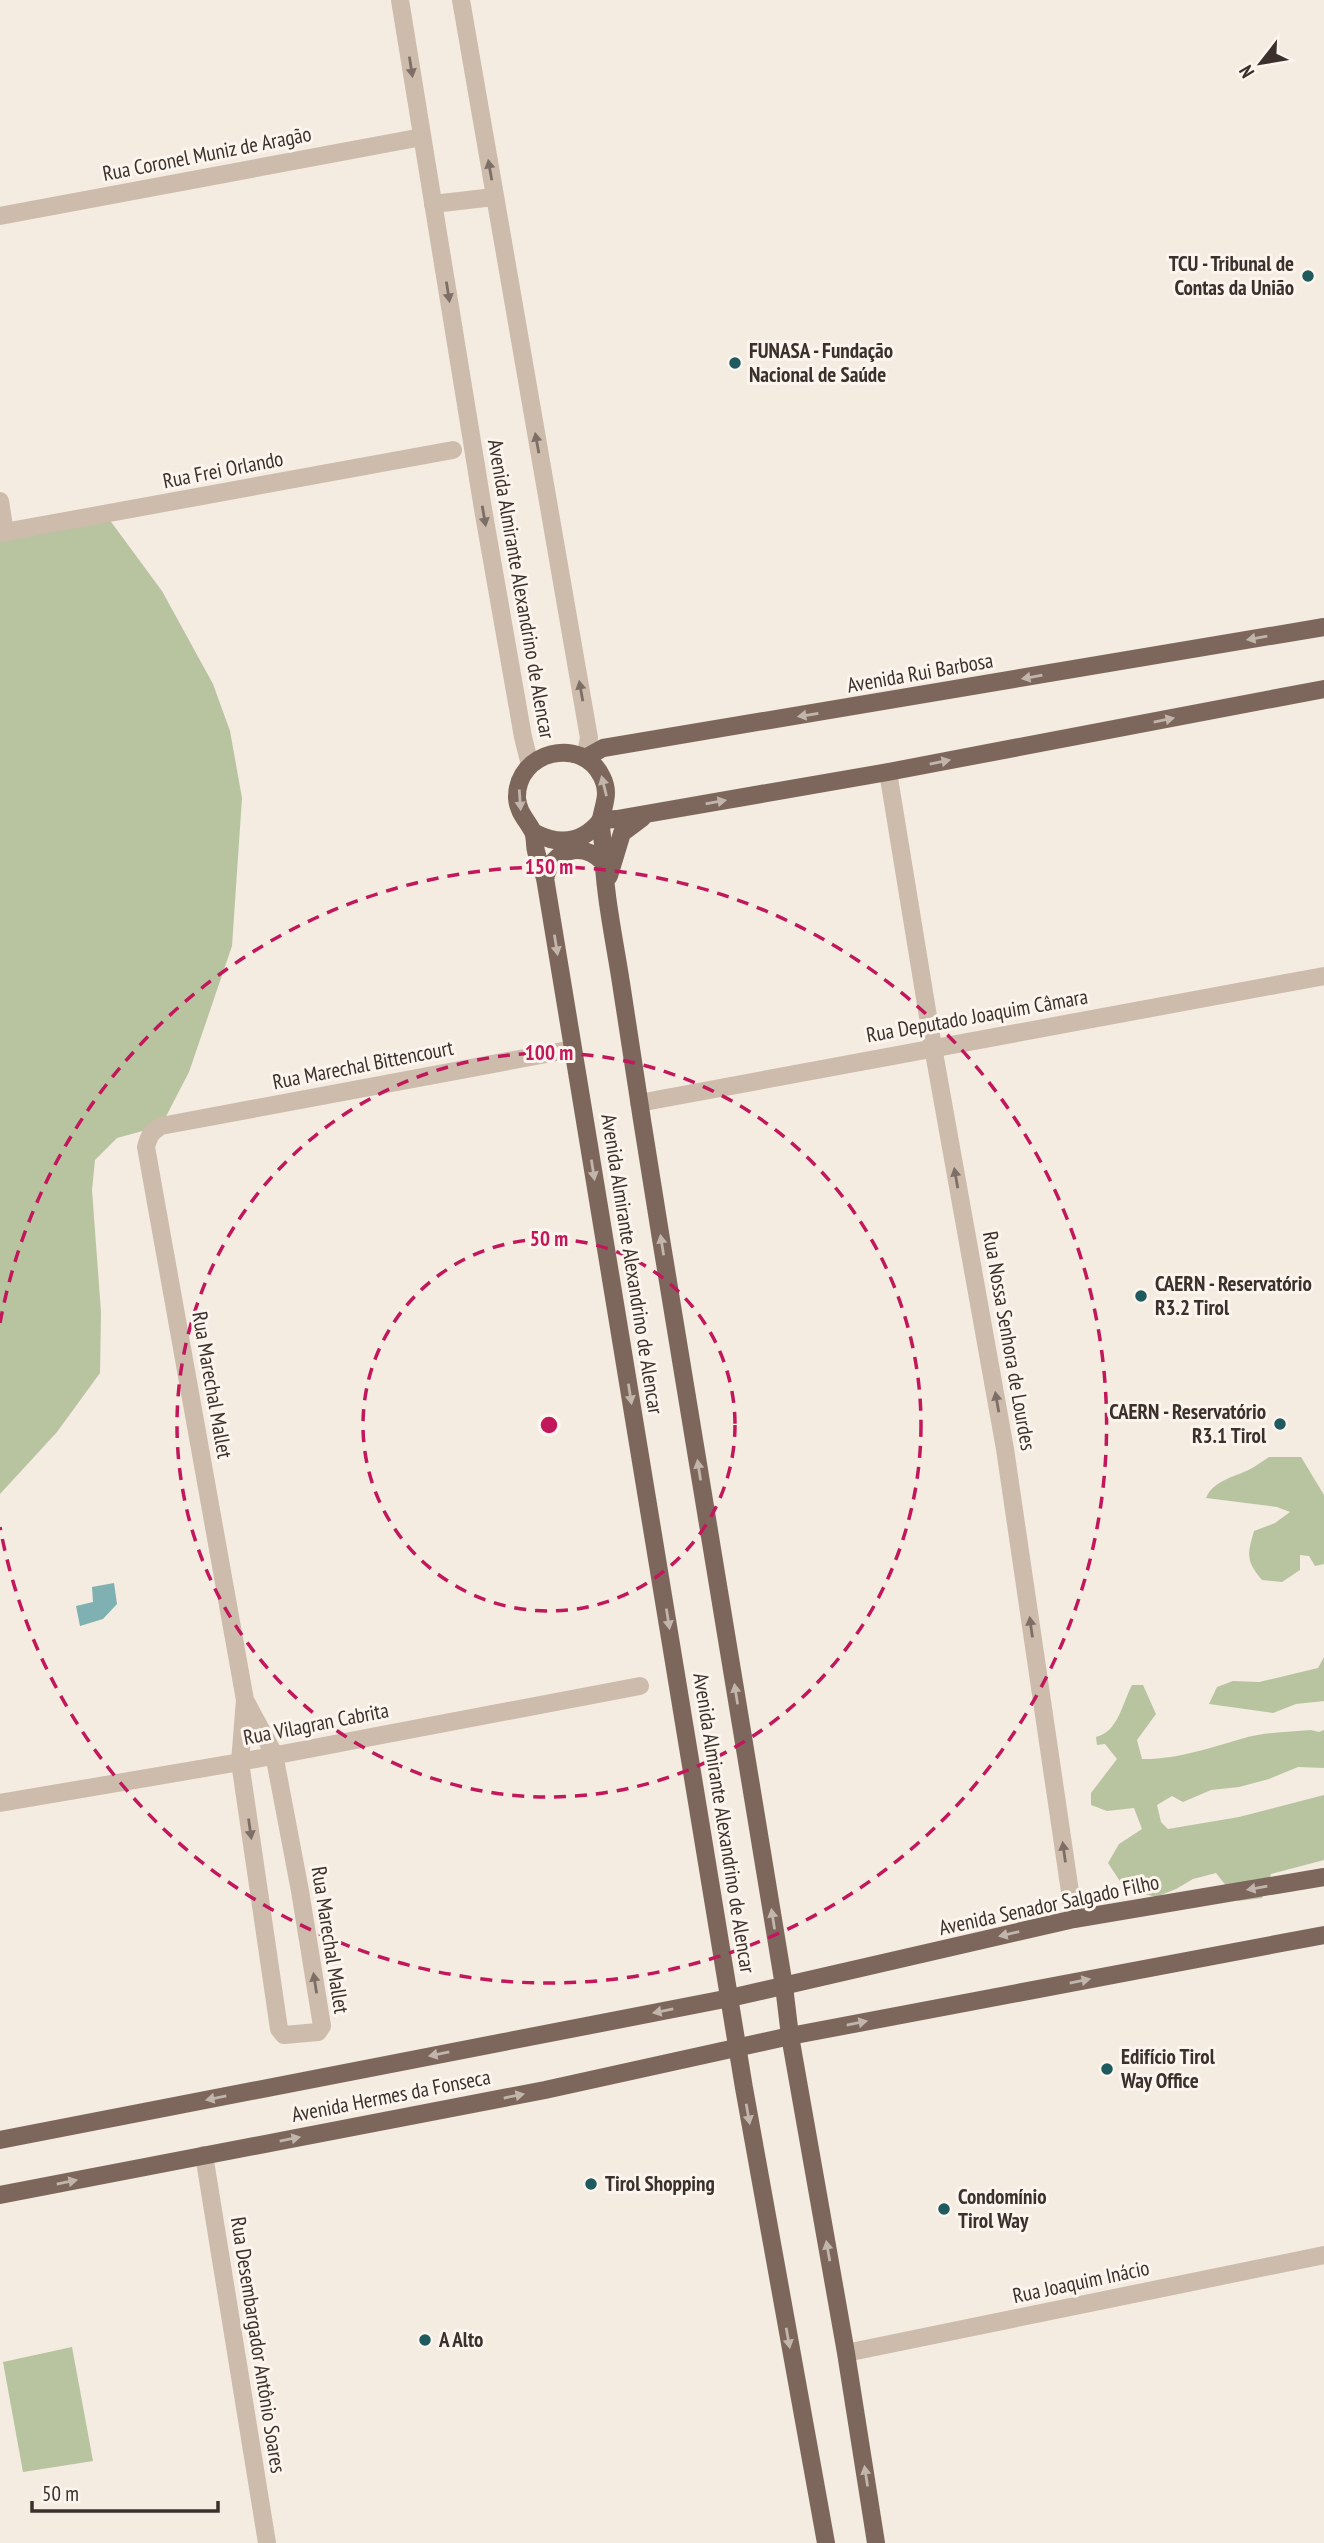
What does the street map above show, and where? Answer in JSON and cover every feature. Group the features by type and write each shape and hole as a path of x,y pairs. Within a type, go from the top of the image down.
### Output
{"main road":[{"name":"Avenida Rui Barbosa","path":"530,765 542,756 556,752 571,752 585,758 603,748 1324,627"},
{"path":"535,833 558,842 571,841 594,829 601,820 617,820 888,772 1324,689"},
{"name":"Avenida Almirante Alexandrino de Alencar","path":"585,758 596,767 607,793 601,820 603,862 639,1103 790,2036 846,2353 876,2543"},
{"name":"Avenida Almirante Alexandrino de Alencar","path":"530,765 519,781 517,800 522,818 535,833 535,849 545,878 737,2046 826,2543"},
{"path":"607,886 622,833 649,814"},
{"path":"545,878 555,858 574,849 595,854 603,862"},
{"name":"Avenida Senador Salgado Filho","path":"784,1986 1074,1919 1324,1877"},
{"path":"790,2036 1324,1935"},
{"name":"Avenida Hermes da Fonseca","path":"0,2140 784,1986"},
{"name":"Avenida Hermes da Fonseca","path":"0,2195 545,2090 790,2036"}],"street":[{"name":"Avenida Almirante Alexandrino de Alencar","path":"400,0 485,522 530,765"},
{"name":"Avenida Almirante Alexandrino de Alencar","path":"461,0 589,738 585,758"},
{"name":"Rua Coronel Muniz de Aragão","path":"0,216 422,137"},
{"path":"433,204 495,197"},
{"name":"Rua Frei Orlando","path":"3,533 453,450"},
{"path":"0,501 3,533"},
{"name":"Rua Nossa Senhora de Lourdes","path":"888,772 933,1047 1005,1449 1074,1919"},
{"name":"Rua Deputado Joaquim Câmara","path":"639,1103 1324,976"},
{"name":"Rua Marechal Bittencourt","path":"161,1126 573,1049"},
{"name":"Rua Marechal Mallet","path":"161,1126 152,1131 146,1147 245,1700 240,1762 279,2029 284,2035 318,2032 322,2026 274,1754 245,1700"},
{"name":"Rua Vilagran Cabrita","path":"0,1803 240,1762 640,1686"},
{"name":"Rua Desembargador Antônio Soares","path":"204,2155 267,2543"},
{"name":"Rua Joaquim Inácio","path":"846,2353 1324,2255"}],"green space":[{"path":"106,515 162,591 213,684 230,731 242,798 232,946 189,1072 161,1126 117,1138 95,1160 92,1190 101,1312 100,1373 57,1432 0,1494 0,533"},
{"path":"1269,1457 1301,1457 1324,1495 1324,1564 1315,1566 1309,1556 1300,1555 1300,1570 1282,1582 1262,1580 1253,1568 1249,1552 1254,1531 1275,1523 1290,1512 1277,1507 1206,1498 1220,1482"},
{"path":"1324,1657 1324,1701 1296,1704 1273,1713 1209,1704 1217,1687 1233,1681 1259,1682 1318,1668"},
{"path":"1132,1685 1143,1685 1156,1714 1137,1740 1142,1759 1181,1755 1260,1734 1324,1730 1324,1768 1298,1767 1239,1787 1211,1790 1183,1802 1172,1796 1157,1805 1161,1822 1168,1829 1239,1817 1324,1795 1324,1860 1271,1874 1262,1898 1238,1901 1216,1873 1193,1879 1156,1897 1125,1889 1108,1863 1119,1844 1142,1829 1134,1808 1107,1811 1091,1805 1091,1793 1117,1759 1105,1744 1097,1745 1096,1737 1110,1729 1119,1716"},
{"path":"72,2347 93,2461 23,2472 3,2362"}],"water":[{"path":"114,1583 117,1604 103,1619 80,1626 76,1606 93,1602 92,1587"}],"place":[{"name":"TCU - Tribunal de Contas da União","path":"1308,276"},
{"name":"FUNASA - Fundação Nacional de Saúde","path":"735,363"},
{"name":"CAERN - Reservatório R3.2 Tirol","path":"1141,1296"},
{"name":"CAERN - Reservatório R3.1 Tirol","path":"1280,1424"},
{"name":"Edifício Tirol Way Office","path":"1107,2069"},
{"name":"Tirol Shopping","path":"591,2184"},
{"name":"Condomínio Tirol Way","path":"944,2209"},
{"name":"A Alto","path":"425,2340"}]}
